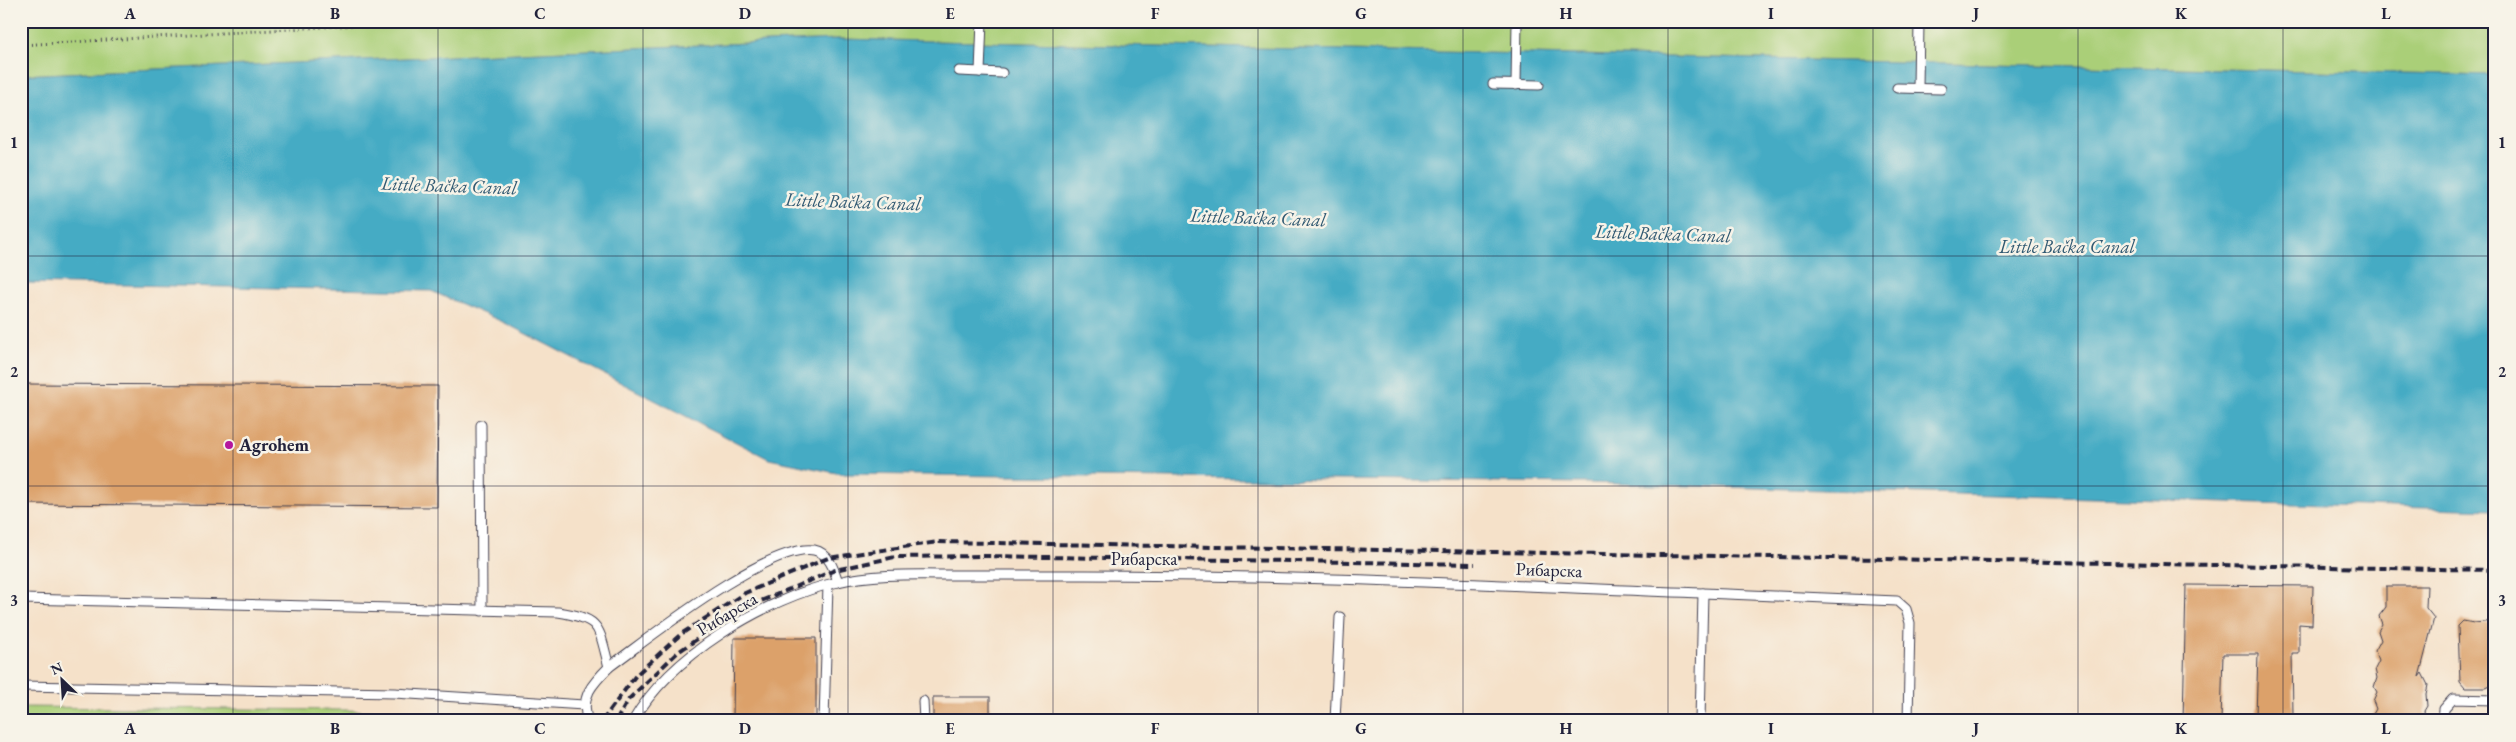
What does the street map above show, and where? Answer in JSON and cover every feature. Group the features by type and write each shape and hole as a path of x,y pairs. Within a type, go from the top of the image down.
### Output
{"lane":[{"path":"980,72 982,21"},
{"path":"1516,85 1517,21"},
{"path":"1918,88 1920,21"},
{"path":"959,71 1002,73"},
{"path":"1493,84 1539,85"},
{"path":"1897,88 1941,89"},
{"path":"481,425 482,610"},
{"path":"588,721 584,705 594,681 609,667 730,581 790,554 814,550 828,558 838,582"},
{"name":"Рибарска","path":"633,721 640,708 663,683 716,636 779,602 838,582 906,575 1237,575 1897,600 1906,609 1910,623 1908,721"},
{"path":"824,721 828,585"},
{"path":"1700,721 1703,593"},
{"path":"21,599 558,612 583,616 595,624 599,631 609,667"},
{"path":"1335,721 1340,616"},
{"path":"21,686 394,693 584,705"},
{"path":"2444,721 2444,708 2453,699 2495,700"},
{"path":"923,702 924,721"}],"path":[{"path":"21,46 424,21"}],"green space":[{"path":"21,21 2495,21 2495,75 838,39 21,75"},
{"path":"21,707 346,710 576,721 21,721"}],"water":[{"name":"Little Bačka Canal","path":"838,39 2495,75 2495,510 1589,483 841,474 769,459 503,322 431,291 21,283 21,75"}],"building":[{"name":"Agrohem","path":"21,384 438,386 437,507 21,504"},
{"path":"2186,585 2313,586 2312,625 2299,624 2299,653 2292,653 2293,715 2256,715 2258,654 2223,654 2221,721 2183,721"},
{"path":"2386,586 2427,586 2426,608 2434,618 2419,677 2422,673 2428,685 2426,694 2427,706 2424,711 2427,721 2369,721 2376,709 2373,701 2377,692 2374,687 2377,678 2375,669 2379,661 2375,651 2381,640 2378,631 2382,624 2379,616 2386,607"},
{"path":"2463,621 2474,623 2495,621 2495,684 2486,688 2465,688 2460,682 2458,626"},
{"path":"734,638 816,638 816,721 733,721"},
{"path":"933,697 990,697 990,721 933,721"}],"railway":[{"path":"602,721 636,675 681,634 745,593 828,558 938,542 2495,570"},
{"path":"616,721 629,699 678,652 742,609 835,570 895,557 985,556 1475,564"}],"place":[{"name":"Agrohem","path":"229,445"}]}
